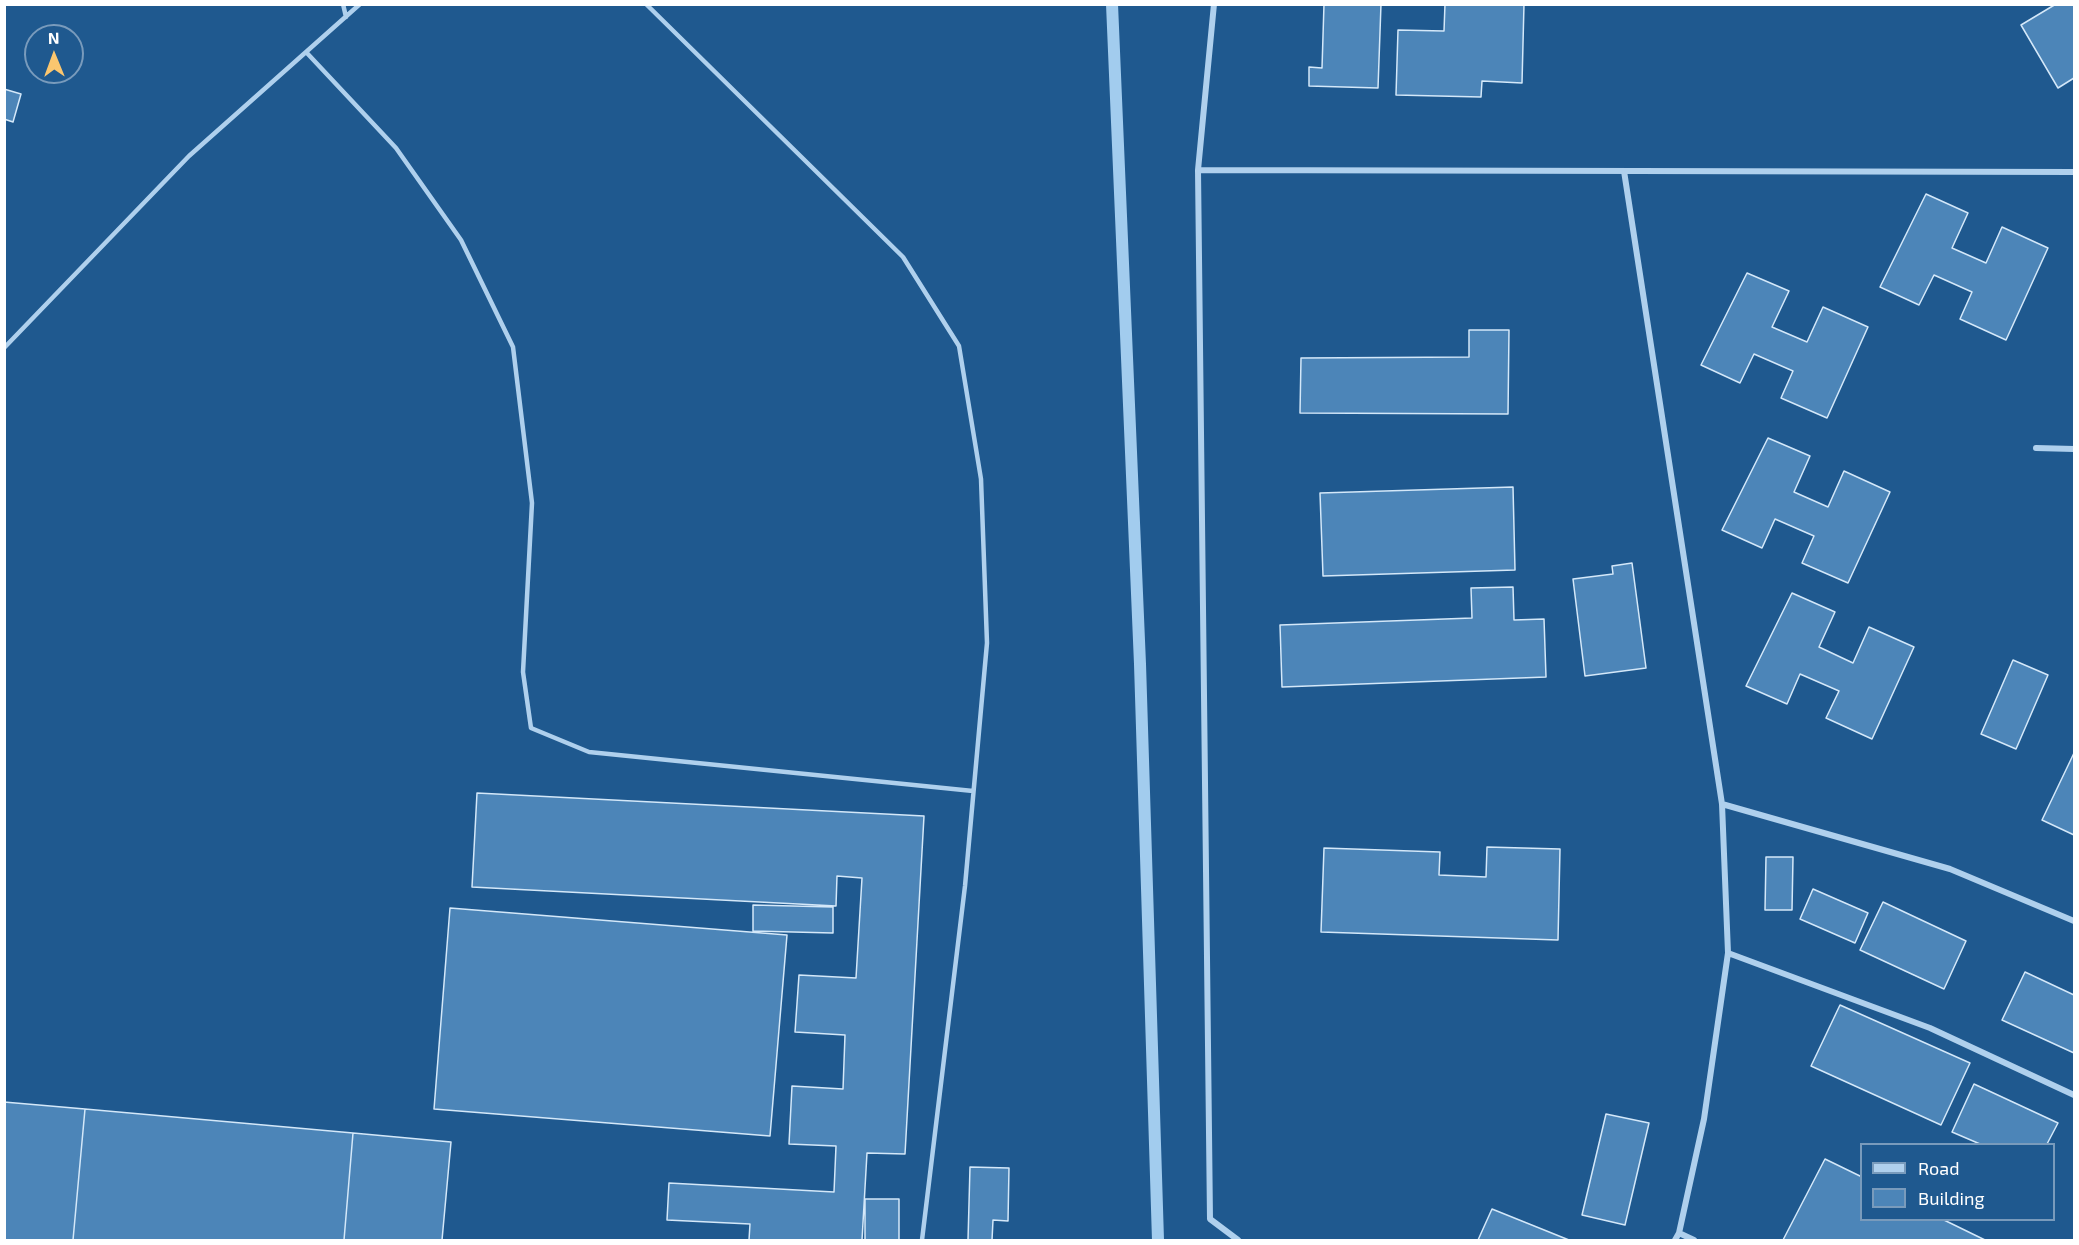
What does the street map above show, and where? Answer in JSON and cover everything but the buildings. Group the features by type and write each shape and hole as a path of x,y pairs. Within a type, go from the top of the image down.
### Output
{"street":[{"path":"1214,4 1198,170 1210,1219 1238,1240"},
{"path":"1198,170 2074,172"},
{"path":"1624,171 1722,804 1728,953 1704,1119 1679,1233 1675,1240"},
{"path":"2036,448 2074,449"},
{"path":"1722,804 1950,869 2074,921"},
{"path":"1728,953 1930,1028 2074,1095"},
{"path":"1679,1233 1694,1240"}],"lane":[{"path":"343,4 346,17"},
{"path":"4,348 189,156 360,4"},
{"path":"646,4 903,257 959,346 981,479 987,643 965,886 922,1240"},
{"path":"306,52 396,148 461,240 513,347 532,502 523,672 531,728 590,752 973,791"}],"waterway":[{"path":"1112,4 1140,664 1158,1240"}]}
